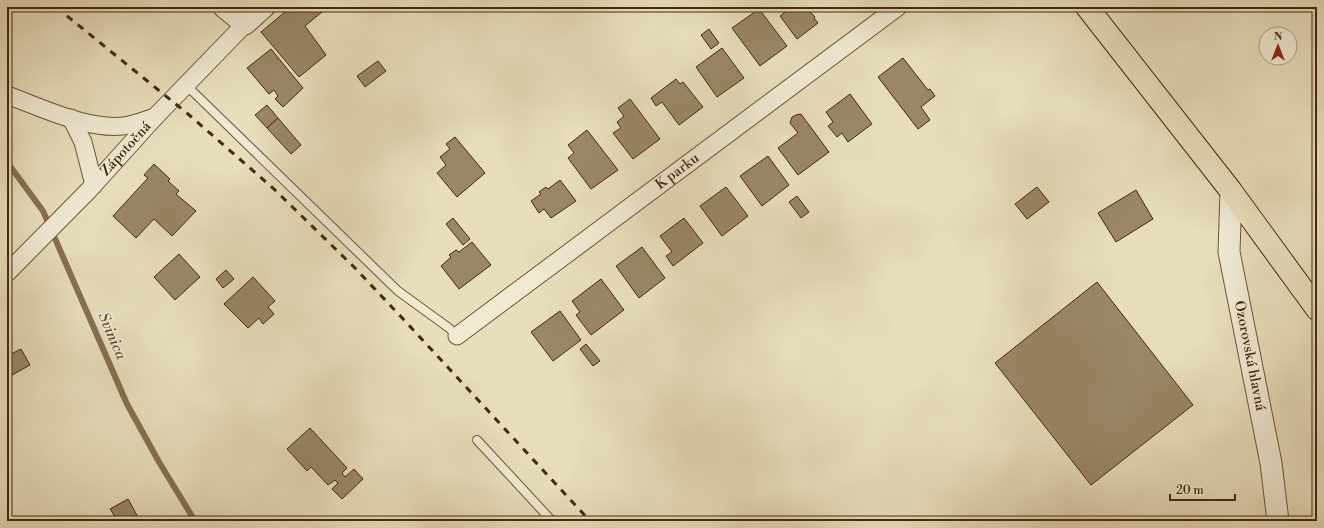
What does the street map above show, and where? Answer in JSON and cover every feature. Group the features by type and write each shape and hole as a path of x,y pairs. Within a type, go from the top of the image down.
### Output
{"main road":[{"path":"1087,7 1231,191 1317,308"}],"street":[{"path":"224,7 245,24 264,7"},
{"name":"K parku","path":"457,336 898,7"},
{"name":"Zápotočná","path":"8,272 92,188 155,117 245,24"},
{"path":"7,95 98,126 128,125 155,117"},
{"path":"71,118 83,142 92,188"},
{"name":"Ozorovská hlavná","path":"1231,191 1229,252 1270,463 1278,521"}],"lane":[{"path":"186,86 398,291 449,328 457,336"},
{"path":"477,440 552,521"}],"building":[{"path":"291,7 328,7 305,26 326,55 299,77 261,32"},
{"path":"792,7 806,7 818,23 797,39 780,16"},
{"path":"759,9 787,46 760,66 732,28"},
{"path":"709,29 719,43 711,49 701,35"},
{"path":"722,48 744,78 717,97 696,67"},
{"path":"271,49 303,88 283,107 275,99 278,96 274,90 269,94 247,68"},
{"path":"903,58 928,90 930,89 935,96 921,107 930,120 918,129 878,77"},
{"path":"378,61 386,71 365,87 357,76"},
{"path":"676,79 680,84 683,82 703,107 679,125 662,102 656,106 651,98"},
{"path":"850,94 872,124 848,142 842,133 837,137 828,126 833,122 826,112"},
{"path":"630,99 660,139 633,159 613,133 621,128 617,122 624,116 618,108"},
{"path":"267,105 278,118 267,128 255,115"},
{"path":"801,114 829,152 798,175 778,148 798,133 790,123 792,117"},
{"path":"278,118 301,145 291,154 267,128"},
{"path":"587,130 618,170 591,189 568,158 574,153 568,145"},
{"path":"455,137 485,173 457,197 437,173 446,165 440,157 450,149 446,144"},
{"path":"768,156 789,185 762,206 740,176"},
{"path":"154,164 170,179 168,181 179,191 176,194 196,211 172,236 154,219 136,238 113,216 148,178 144,175"},
{"path":"560,180 576,201 551,218 544,209 539,213 531,201 541,194 539,192 546,187 548,189"},
{"path":"726,187 748,216 722,236 700,206"},
{"path":"1037,187 1049,202 1027,219 1015,204"},
{"path":"1136,190 1153,219 1116,242 1098,213"},
{"path":"797,196 809,212 801,218 789,202"},
{"path":"453,218 470,239 463,245 446,224"},
{"path":"684,218 703,243 673,266 666,256 672,252 660,236"},
{"path":"472,242 491,265 459,289 441,266 451,257 449,255 456,250 459,252"},
{"path":"642,247 665,278 639,298 616,266"},
{"path":"179,254 200,277 175,300 154,277"},
{"path":"226,270 234,279 223,288 216,279"},
{"path":"253,277 275,301 268,307 274,314 263,324 259,318 248,328 224,304"},
{"path":"601,279 624,310 591,335 576,315 580,312 572,301"},
{"path":"1097,282 1193,405 1091,485 995,363"},
{"path":"560,311 581,340 553,361 531,332"},
{"path":"586,344 600,361 593,366 580,349"},
{"path":"21,349 30,365 7,378 7,356"},
{"path":"310,428 347,468 342,473 345,477 354,469 363,479 342,499 332,489 338,483 335,480 328,485 311,467 307,471 287,449"},
{"path":"128,499 140,521 118,521 110,509"}],"waterway":[{"name":"Svinica","path":"7,162 43,211 127,404 159,462 195,521"}],"railway":[{"path":"56,7 188,114 274,189 355,268 590,521"}]}
